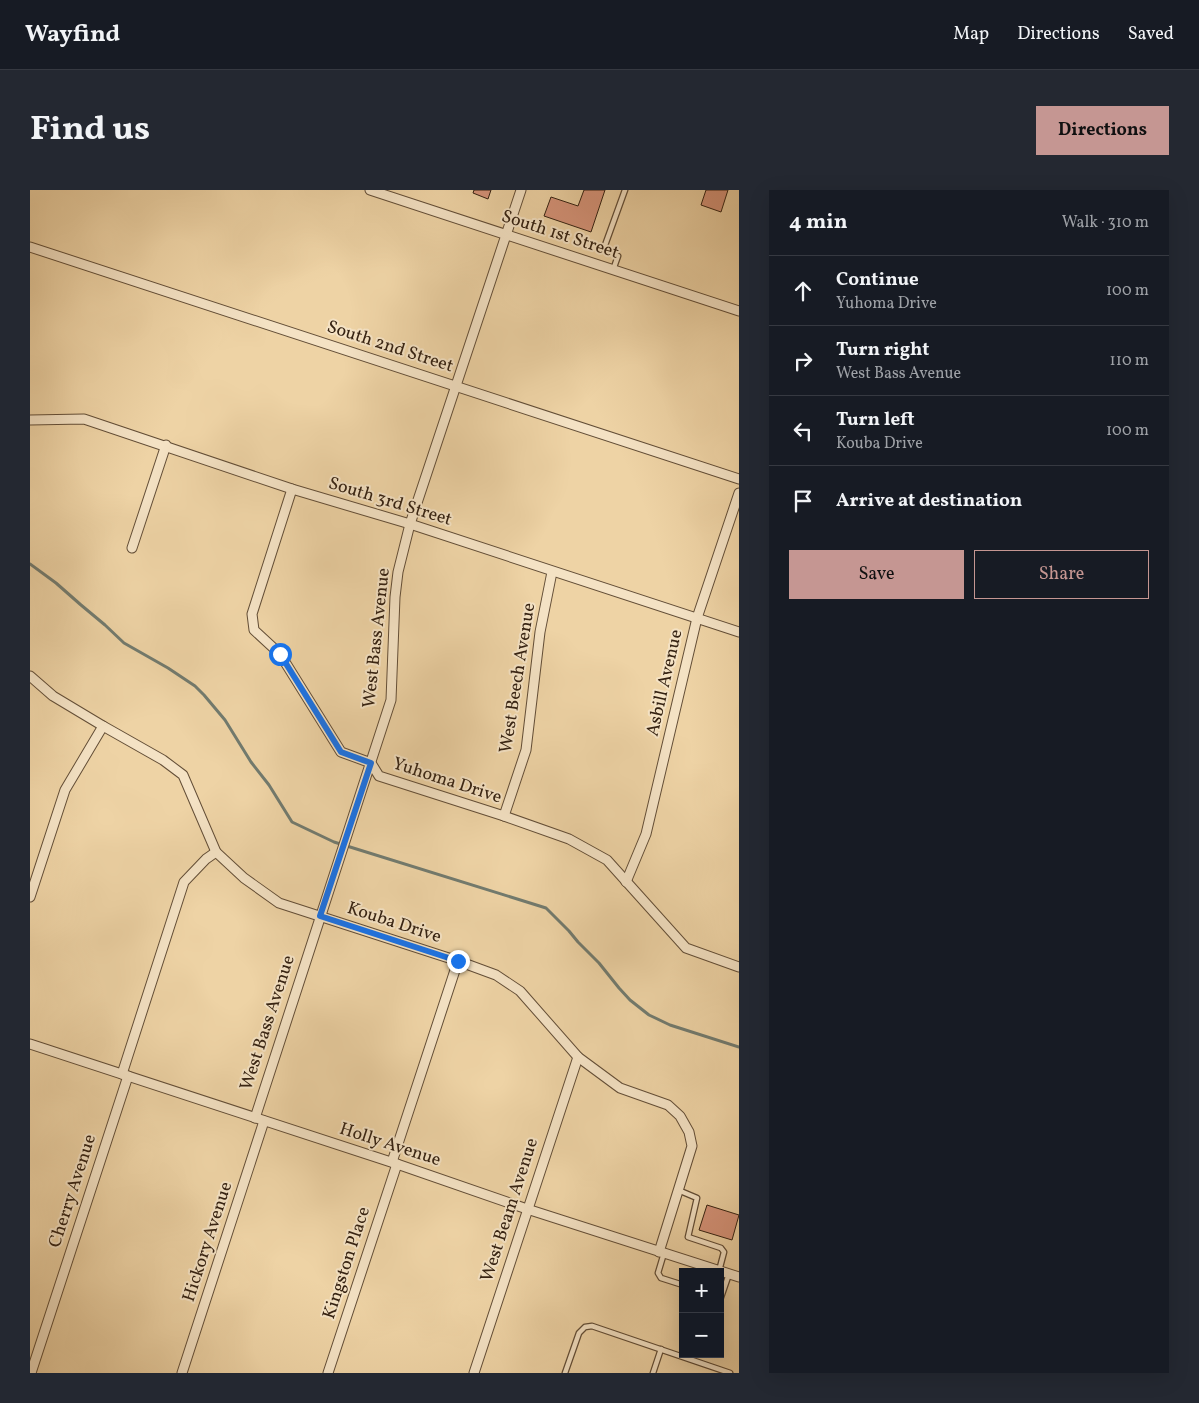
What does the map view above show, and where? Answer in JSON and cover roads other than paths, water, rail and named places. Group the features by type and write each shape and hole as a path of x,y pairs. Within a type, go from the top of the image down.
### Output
{"street":[{"name":"South 1st Street","path":"370,190 389,193 739,311"},
{"name":"West Bass Avenue","path":"255,1118 391,700 395,597 398,572 410,524 521,190"},
{"name":"South 2nd Street","path":"30,247 739,479"},
{"name":"South 3rd Street","path":"30,420 84,419 292,489 410,524 739,632"},
{"path":"132,548 166,446"},
{"name":"Yuhoma Drive","path":"292,489 252,614 254,630 280,654 341,752 371,763 379,776 569,839 607,860 686,948 739,967"},
{"name":"Asbill Avenue","path":"626,882 646,834 697,618 739,493"},
{"name":"West Beech Avenue","path":"504,816 526,750 540,632 552,572"},
{"name":"Kouba Drive","path":"30,676 53,696 163,760 183,776 216,852 244,878 279,903 496,975 520,991 578,1057 620,1088 668,1105 680,1116 689,1132 692,1146 662,1252"},
{"path":"30,897 65,790 103,726"},
{"name":"Cherry Avenue","path":"31,1373 184,882 206,859 216,852"},
{"name":"Kingston Place","path":"328,1373 458,961"},
{"name":"Holly Avenue","path":"30,1044 662,1252 698,1268"},
{"name":"West Beam Avenue","path":"474,1373 578,1057"},
{"name":"Hickory Avenue","path":"182,1373 264,1121"},
{"name":"Holly Avenue","path":"724,1272 739,1277"}],"lane":[{"path":"613,270 618,256 604,248 625,190"},
{"path":"678,1190 697,1198 688,1238 721,1248 724,1252 720,1268"},
{"path":"662,1252 659,1275 661,1278 679,1284"},
{"path":"724,1288 729,1274"},
{"path":"565,1373 579,1333 585,1327 592,1326 730,1373"},
{"path":"653,1373 661,1349"}],"waterway":[{"path":"30,564 56,583 124,643 195,686 225,720 292,822 334,842 546,908 599,963 630,1000 649,1015 670,1025 739,1047"}]}
